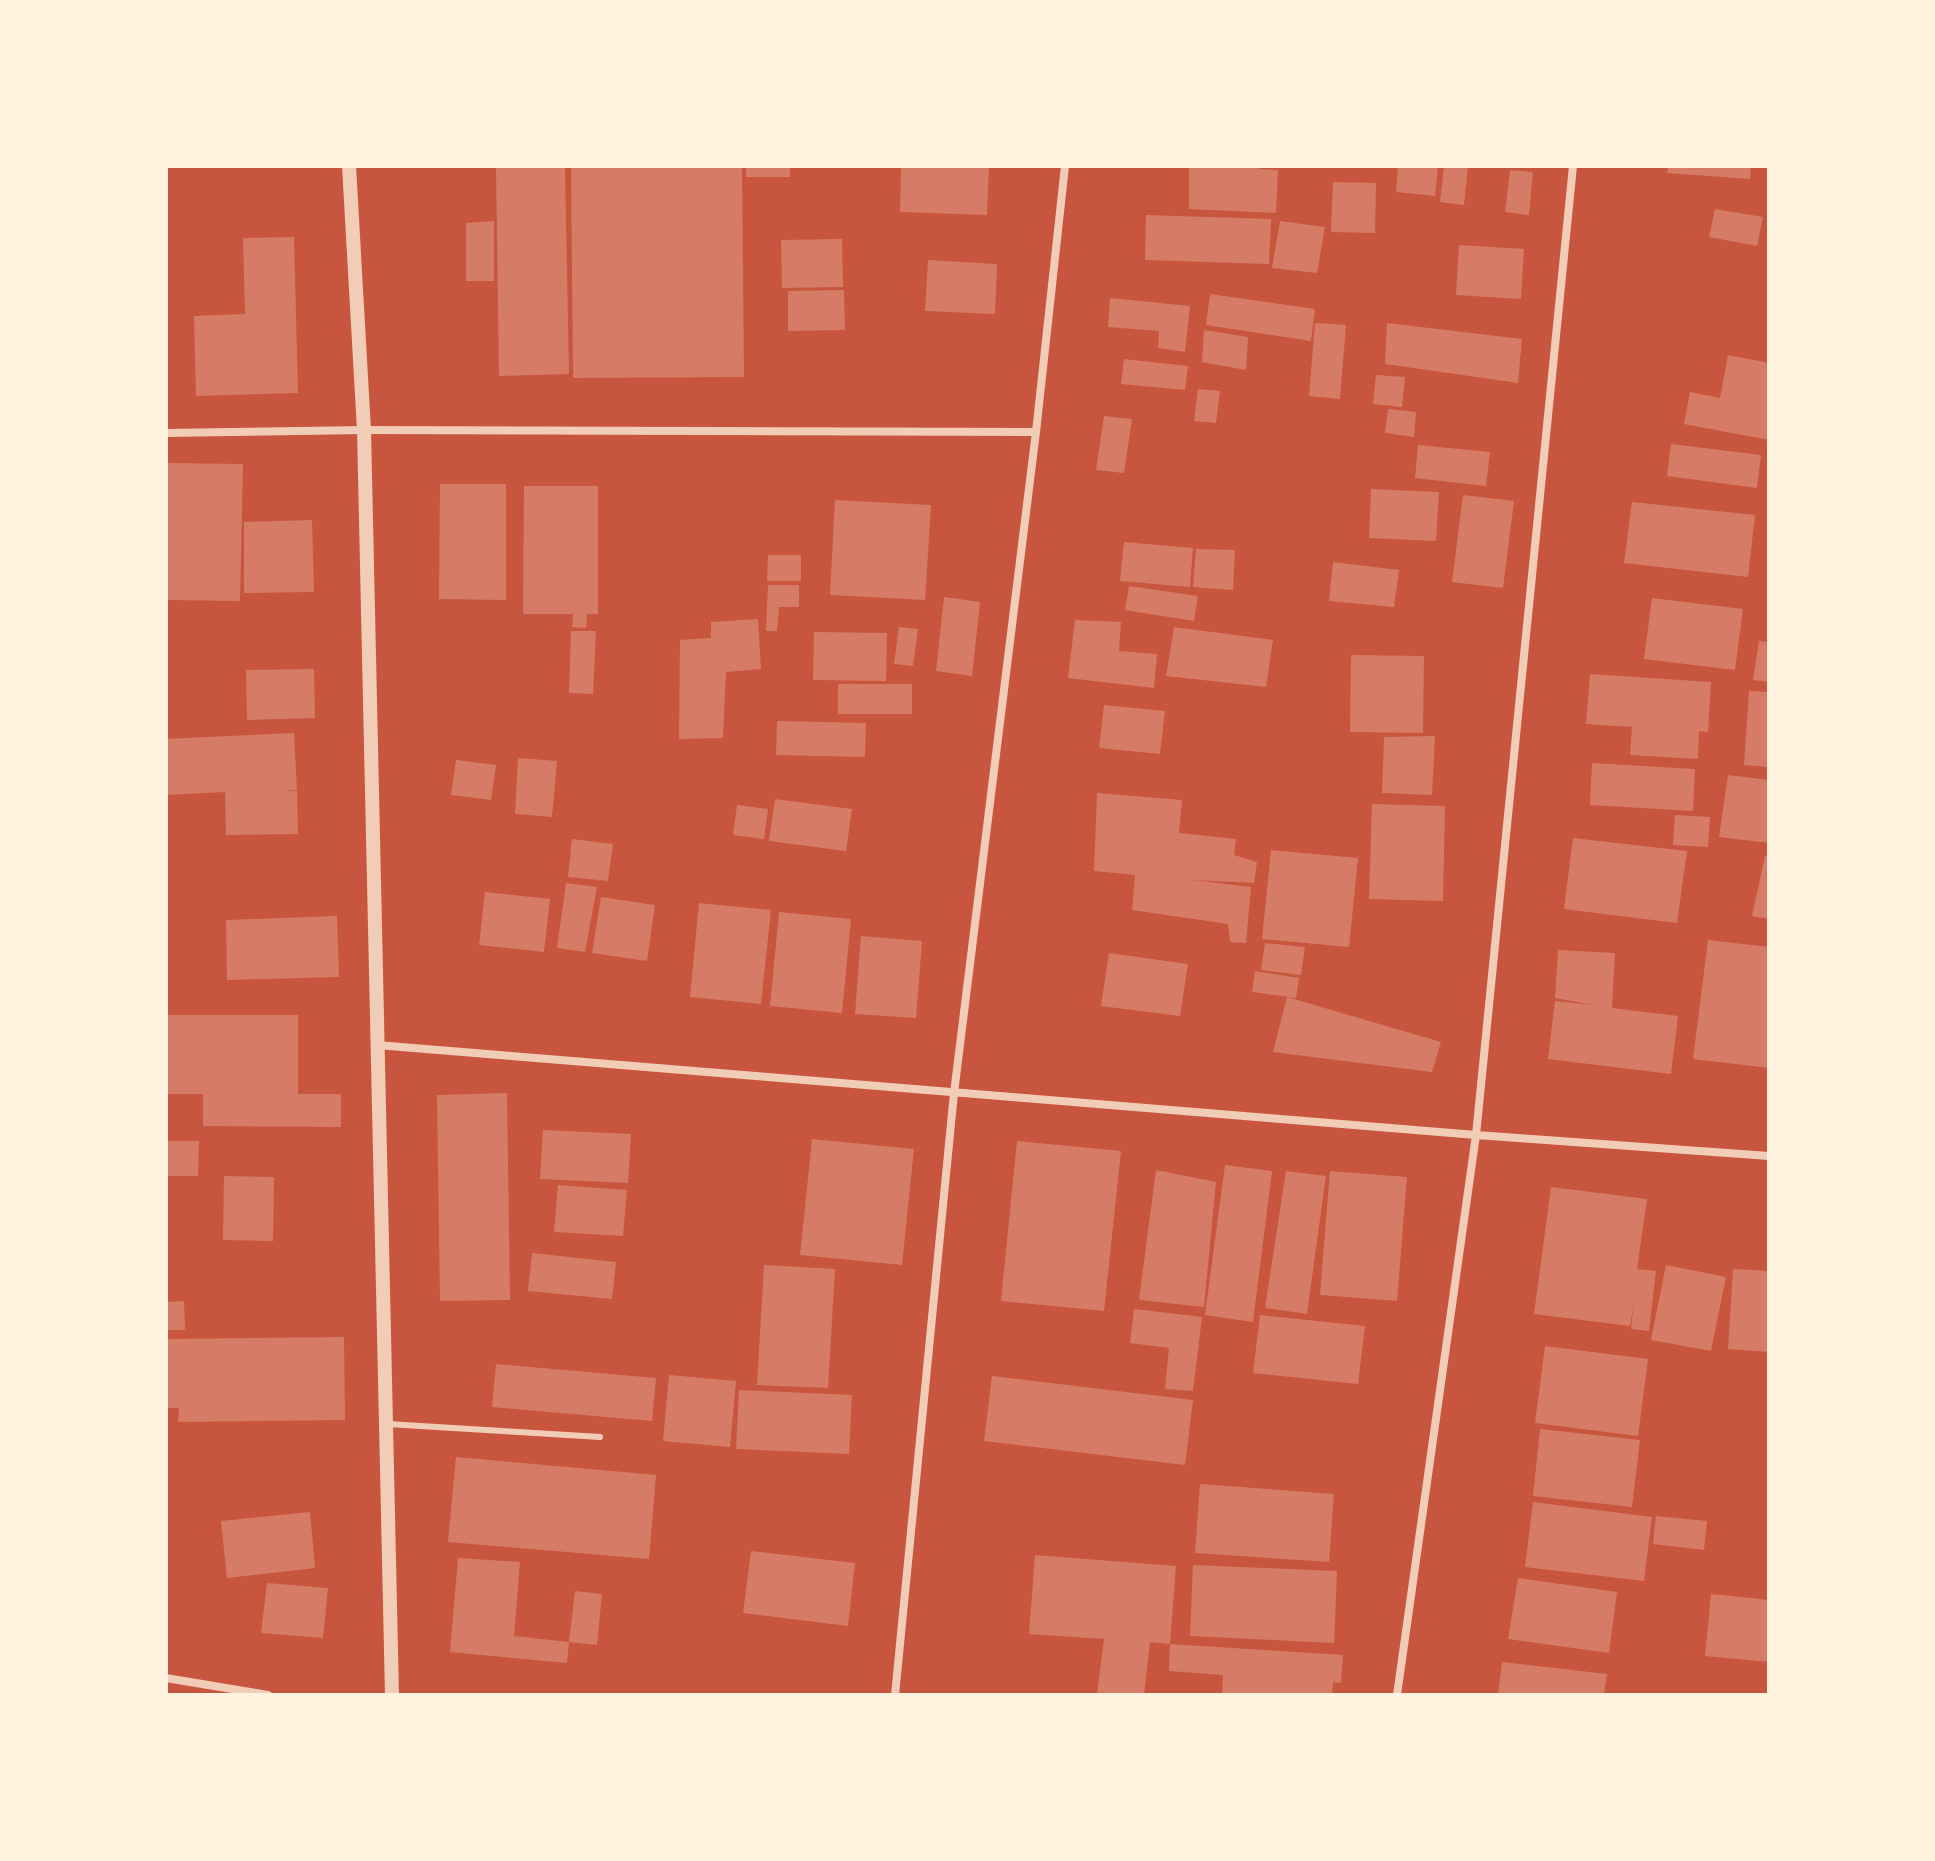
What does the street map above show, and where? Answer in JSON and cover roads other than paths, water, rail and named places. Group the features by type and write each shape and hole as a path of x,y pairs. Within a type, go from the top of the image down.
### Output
{"street":[{"path":"349,166 364,430 392,1695"},
{"path":"895,1695 954,1093 1036,432 1065,166"},
{"path":"1397,1695 1476,1135 1573,166"},
{"path":"166,433 364,430 1036,432"},
{"path":"376,1045 1769,1156"},
{"path":"166,1678 268,1695"}],"lane":[{"path":"385,1424 600,1437"}]}
